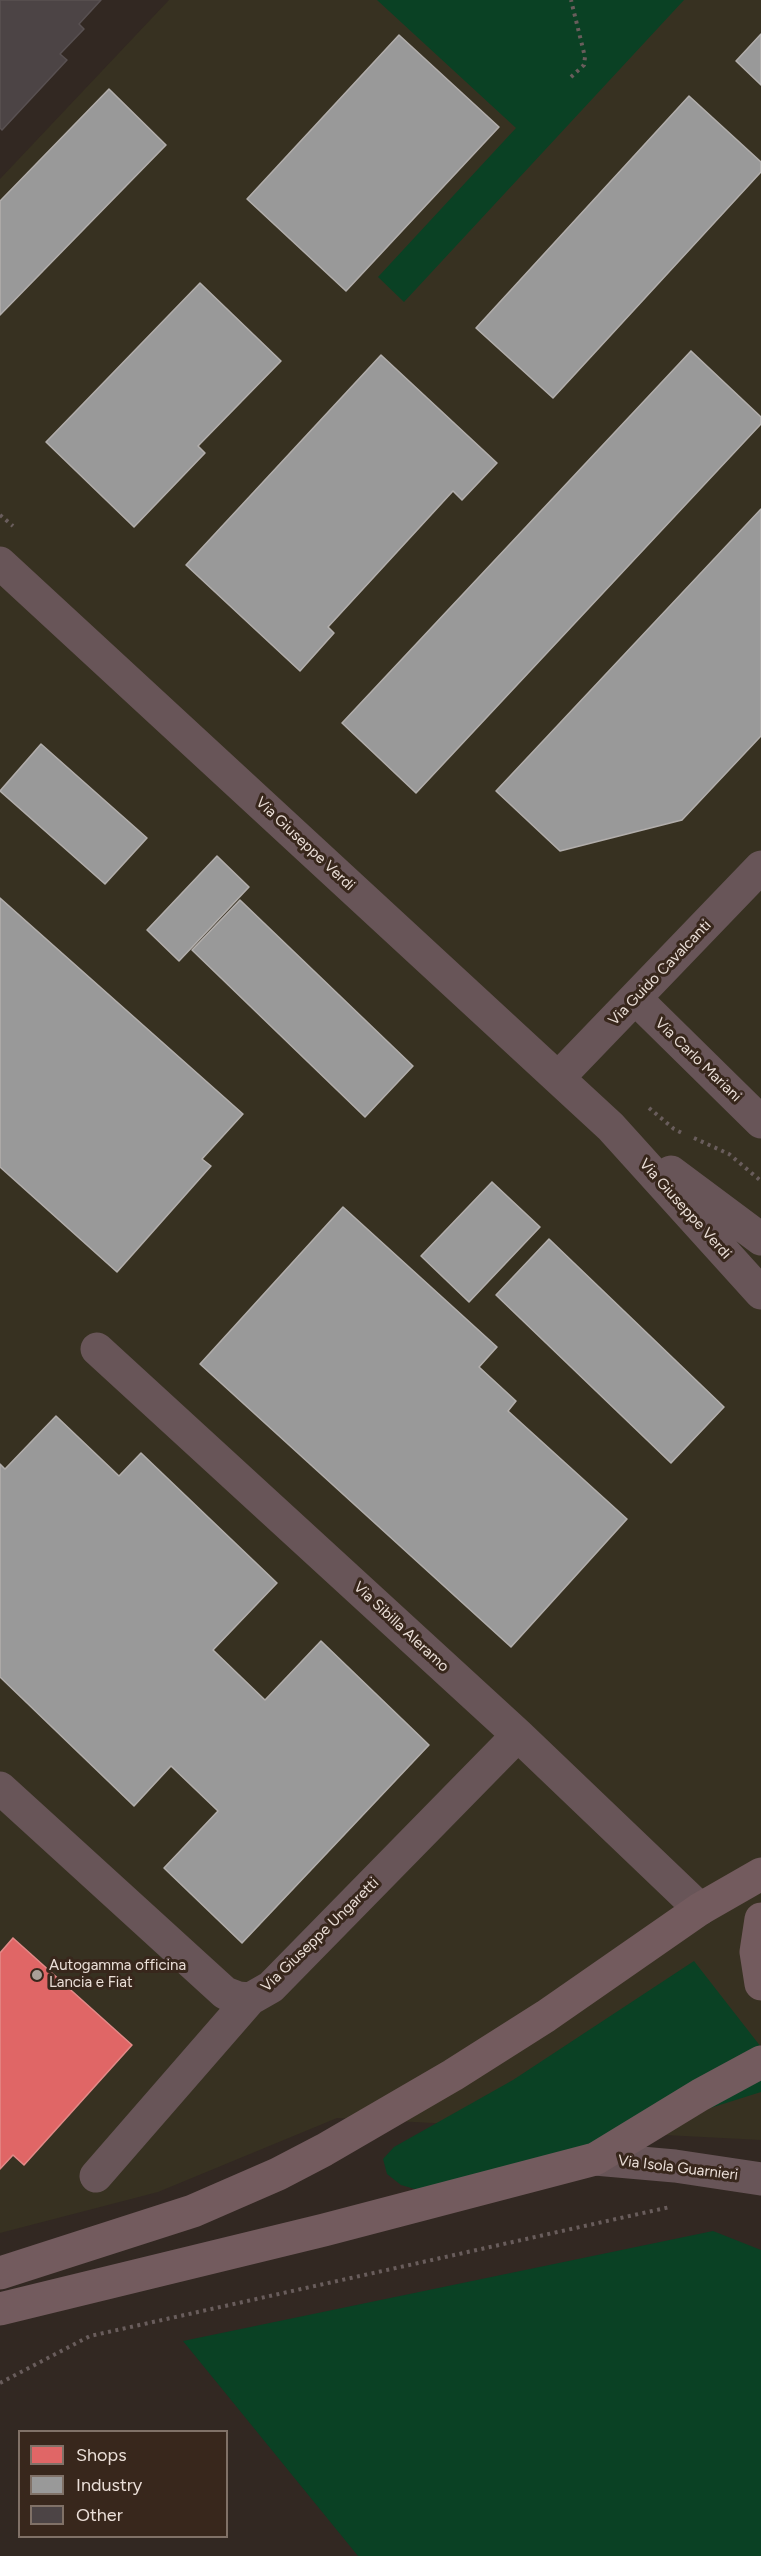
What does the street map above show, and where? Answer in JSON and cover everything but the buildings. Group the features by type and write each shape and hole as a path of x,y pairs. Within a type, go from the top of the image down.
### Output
{"main road":[{"path":"0,2273 193,2211 257,2184 324,2150 424,2093 546,2016 700,1909 761,1874"},
{"path":"761,1919 756,1952 761,1984"},
{"path":"0,2309 303,2236 595,2159 700,2095 761,2062"}],"street":[{"name":"Via Giuseppe Verdi","path":"0,562 610,1126 761,1293"},
{"name":"Via Guido Cavalcanti","path":"558,1078 761,867"},
{"name":"Via Carlo Mariani","path":"635,998 761,1122"},
{"name":"Via Giuseppe Verdi","path":"610,1126 761,1239"},
{"name":"Via Sibilla Aleramo","path":"98,1349 518,1736 700,1909"},
{"name":"Via Giuseppe Ungaretti","path":"0,1788 225,1993 238,1998 250,1999 272,1987 518,1736"},
{"path":"96,2176 250,1999"},
{"name":"Via Isola Guarnieri","path":"595,2159 675,2166 761,2179"}],"path":[{"path":"571,77 579,73 584,65 585,57 572,0"},
{"path":"0,2383 90,2337 675,2207"}],"shaded area":[{"path":"169,0 761,0 761,2140 337,2118 158,2192 0,2233 0,179"}],"green space":[{"path":"377,0 684,0 404,302 378,277 516,128"},
{"path":"694,1961 761,2047 761,2092 599,2143 418,2190 401,2185 387,2174 383,2159 394,2147 513,2080"},
{"path":"713,2231 761,2250 761,2556 358,2556 183,2341"}],"place":[{"name":"Autogamma officina Lancia e Fiat","path":"37,1975"}]}
